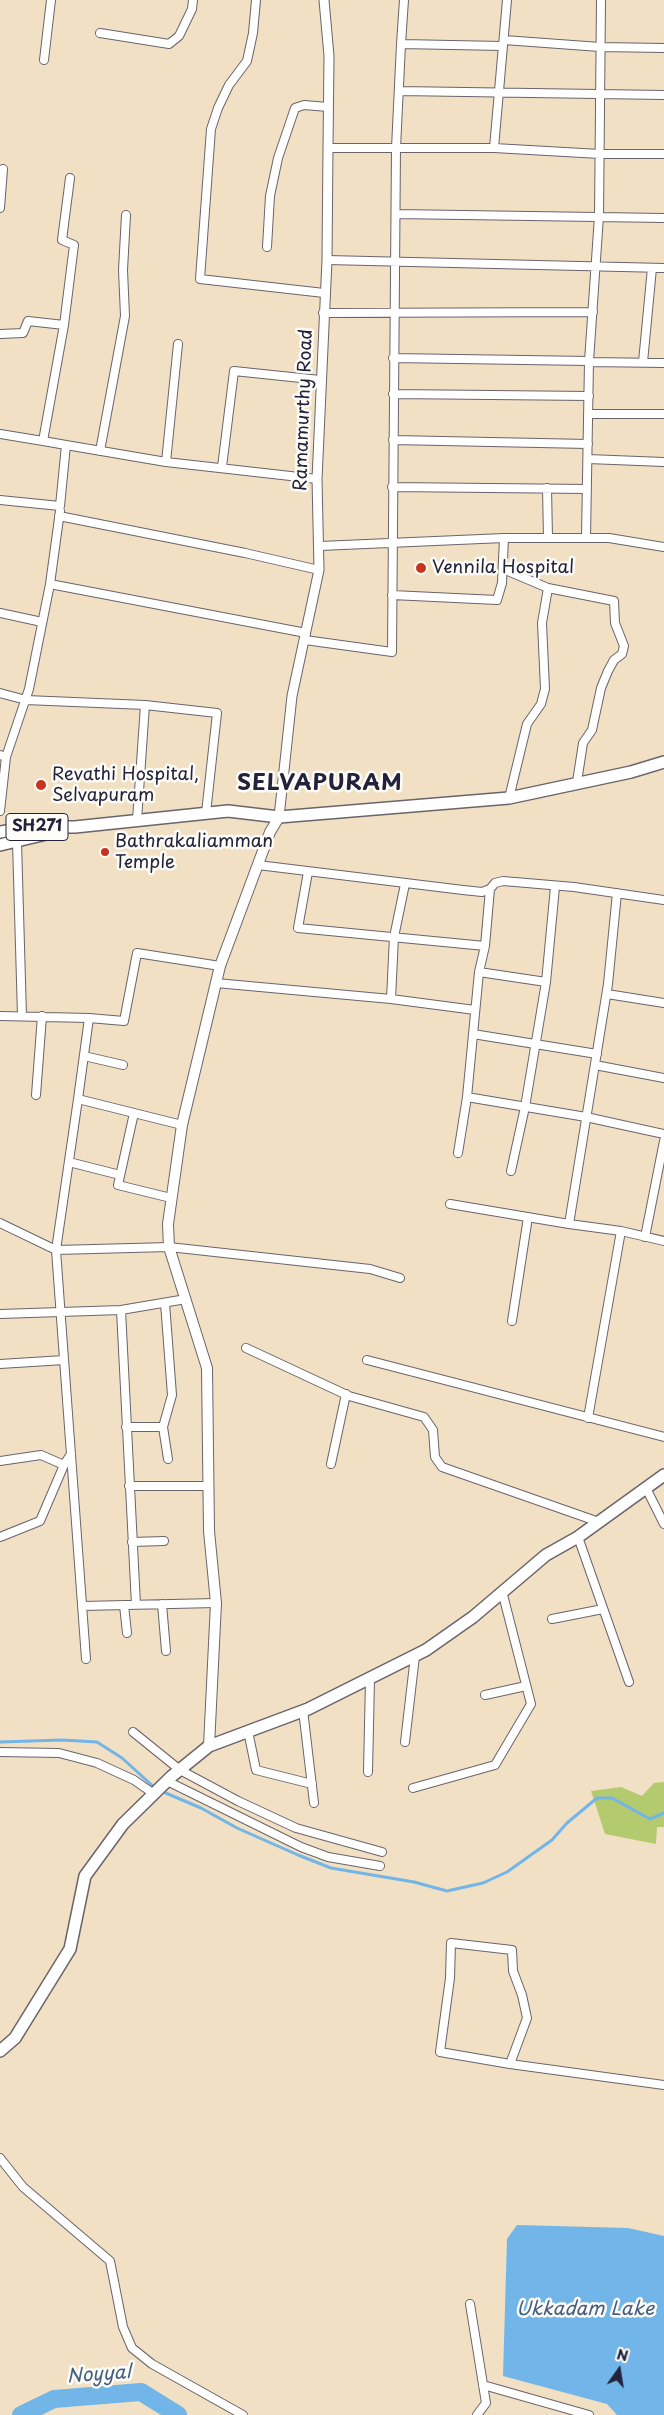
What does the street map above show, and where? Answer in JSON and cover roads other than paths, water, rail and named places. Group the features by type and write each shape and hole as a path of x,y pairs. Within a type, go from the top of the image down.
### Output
{"main road":[{"name":"SH271","path":"0,832 28,827 75,827 206,813 250,813 280,817 510,798 630,772 664,762"},
{"path":"250,813 261,820 270,832"},
{"path":"209,1746 216,1603 209,1531 207,1368 169,1247 168,1224 182,1125 220,966 270,832 280,817"},
{"path":"0,845 75,827"},
{"path":"0,2051 15,2038 70,1949 84,1876 123,1824 180,1770 209,1746 303,1710 415,1656 473,1617 546,1555 578,1538 664,1476"}],"street":[{"path":"44,60 51,0"},
{"path":"100,33 169,44 179,36 192,9 193,0"},
{"path":"256,0 253,33 247,61 229,85 211,129 200,279 324,292"},
{"name":"Ramamurthy Road","path":"280,817 292,696 319,570 320,546 317,479 323,313 327,260 329,56 324,0"},
{"path":"50,584 305,637 392,652 396,148 404,0"},
{"path":"494,148 506,0"},
{"path":"586,538 589,362 594,312 599,216 602,95 601,0"},
{"path":"401,44 503,43 664,48"},
{"path":"399,91 664,95"},
{"path":"267,247 270,196 278,158 295,108 304,105 328,107"},
{"path":"328,148 494,148 600,154 664,154"},
{"path":"0,208 3,169"},
{"path":"43,441 64,325 74,245 62,240 70,178"},
{"path":"396,214 664,218"},
{"path":"100,451 125,316 123,270 126,215"},
{"path":"327,260 664,268"},
{"path":"643,362 652,268"},
{"path":"323,313 395,311 594,312"},
{"path":"0,334 22,332 28,321 64,325"},
{"path":"166,462 178,344"},
{"path":"393,358 664,363"},
{"path":"222,468 234,371 320,380"},
{"path":"393,394 589,396"},
{"path":"588,414 664,414"},
{"path":"0,434 166,462 317,479"},
{"path":"393,440 588,444"},
{"path":"0,810 3,756 26,700 50,584 66,445"},
{"path":"588,459 664,462"},
{"path":"392,487 587,489"},
{"path":"547,488 548,538"},
{"path":"0,500 60,506"},
{"path":"59,516 245,552 319,570"},
{"path":"320,546 504,538 609,538 664,547"},
{"path":"392,595 497,600 502,583 504,538"},
{"path":"503,569 548,588 614,602 614,623 624,646 622,654 614,660 601,688 592,730 583,743 577,782"},
{"path":"510,798 526,724 541,704 545,690 542,623 548,588"},
{"path":"0,613 42,622"},
{"path":"0,693 26,700 144,705 218,713 206,813"},
{"path":"137,820 144,705"},
{"path":"17,842 22,1016"},
{"path":"258,864 308,872 482,892 490,889 495,883 502,881 618,892 664,900"},
{"path":"308,872 298,928 485,946"},
{"path":"391,999 394,938 405,884"},
{"path":"511,1171 525,1107 546,982 555,887"},
{"path":"458,1153 467,1097 479,972 485,946 490,889"},
{"path":"569,1224 607,994 618,892"},
{"path":"0,1016 42,1016 124,1021 137,953 220,966"},
{"path":"479,972 546,982"},
{"path":"216,983 391,999 475,1010"},
{"path":"607,994 664,1003"},
{"path":"36,1095 42,1016"},
{"path":"86,1659 56,1250 89,1018"},
{"path":"473,1034 597,1054"},
{"path":"84,1056 123,1065"},
{"path":"595,1065 664,1078"},
{"path":"467,1097 586,1117 664,1134"},
{"path":"78,1099 182,1125"},
{"path":"134,1113 118,1185 171,1198"},
{"path":"645,1237 664,1142"},
{"path":"69,1162 120,1175"},
{"path":"450,1204 621,1231 664,1241"},
{"path":"512,1321 528,1217"},
{"path":"0,1223 56,1250 169,1247 370,1269 400,1278"},
{"path":"588,1418 621,1231"},
{"path":"0,1314 121,1310 186,1299"},
{"path":"165,1302 172,1395 163,1427 168,1459"},
{"path":"121,1310 136,1605"},
{"path":"246,1348 346,1394 424,1417 433,1430 435,1457 442,1467 599,1522"},
{"path":"0,1364 64,1360"},
{"path":"367,1360 664,1437"},
{"path":"331,1464 346,1394"},
{"path":"126,1427 163,1427"},
{"path":"0,1537 40,1521 64,1465 71,1454"},
{"path":"0,1461 41,1455 64,1465"},
{"path":"129,1486 208,1486"},
{"path":"646,1488 664,1524"},
{"path":"578,1538 629,1682"},
{"path":"132,1542 164,1541"},
{"path":"413,1788 495,1765 531,1704 502,1591"},
{"path":"82,1606 216,1603"},
{"path":"162,1604 166,1652"},
{"path":"124,1605 127,1633"},
{"path":"552,1619 603,1609"},
{"path":"405,1742 415,1656"},
{"path":"368,1772 370,1679"},
{"path":"485,1695 526,1686"},
{"path":"303,1710 314,1803"},
{"path":"248,1731 256,1770 312,1784"},
{"path":"133,1732 180,1770 238,1801 296,1828 382,1852"},
{"path":"0,1752 59,1753 97,1763 134,1780 154,1794"},
{"path":"165,1783 301,1848 328,1857 380,1866"},
{"path":"510,2064 527,2018 522,1995 513,1971 512,1950 451,1943 450,1978 440,2052 510,2064 664,2085"},
{"path":"0,2158 23,2187 110,2261 123,2327 132,2348 152,2364 243,2415"},
{"path":"470,2304 486,2403 477,2415"},
{"path":"482,2385 589,2415"}],"water":[{"name":"Ukkadam Lake","path":"517,2225 628,2228 664,2236 664,2415 617,2415 607,2404 503,2376 507,2239"}],"waterway":[{"path":"0,1742 62,1740 97,1742 122,1758 155,1788"},
{"path":"161,1791 201,1808 237,1828 331,1868 414,1882 447,1891 483,1883 507,1872 552,1840 567,1823 597,1798 612,1798 650,1819 664,1813"},
{"name":"Noyyal","path":"21,2415 54,2399 141,2392 178,2415"}],"place":[{"name":"Vennila Hospital","path":"421,568"},
{"name":"Revathi Hospital, Selvapuram","path":"41,785"},
{"name":"Bathrakaliamman Temple","path":"105,852"}],"district":[{"name":"SELVAPURAM","path":"320,784"}]}
